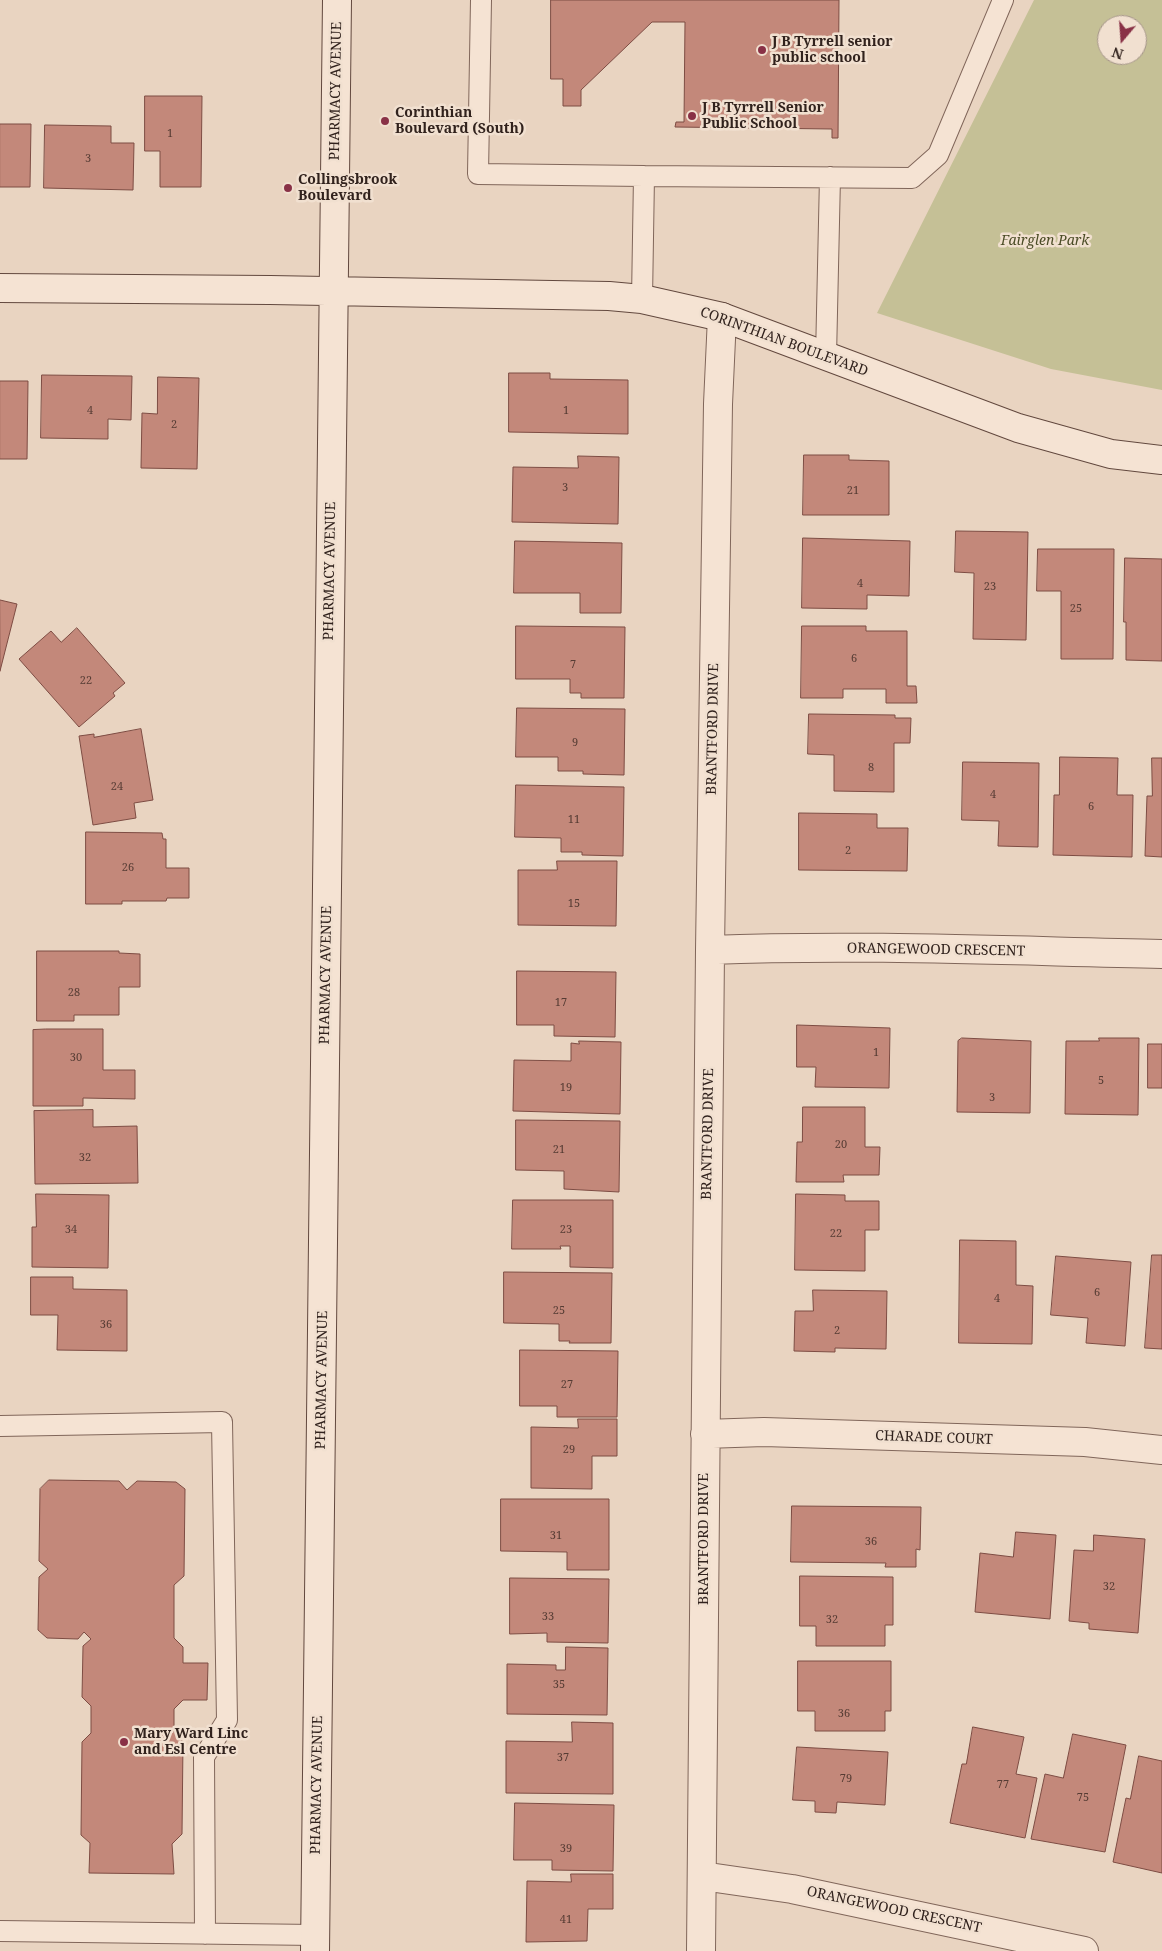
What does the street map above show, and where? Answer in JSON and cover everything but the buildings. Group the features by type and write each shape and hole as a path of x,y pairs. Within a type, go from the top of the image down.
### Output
{"street":[{"name":"PHARMACY AVENUE","path":"315,1943 337,0"},
{"path":"0,288 333,292"},
{"name":"CORINTHIAN BOULEVARD","path":"333,292 608,296 642,300 722,317 1018,428 1111,454 1162,460"},
{"name":"BRANTFORD DRIVE","path":"701,1951 710,950 718,404 722,317"},
{"name":"ORANGEWOOD CRESCENT","path":"710,950 954,949 1162,954"},
{"name":"CHARADE COURT","path":"705,1434 764,1432 1085,1442 1162,1450"},
{"name":"ORANGEWOOD CRESCENT","path":"702,1876 801,1891 1084,1951"}],"lane":[{"path":"481,0 478,174 912,178 938,155 1004,0"},
{"path":"642,300 644,176"},
{"path":"826,357 830,177"},
{"path":"0,1426 222,1422 227,1720 204,1757 206,1934"},
{"path":"0,1932 206,1934 315,1943"}],"green space":[{"name":"Fairglen Park","path":"1034,0 1162,0 1162,390 1051,369 877,313"}],"place":[{"name":"J B Tyrrell senior public school","path":"762,50"},
{"name":"J B Tyrrell Senior Public School","path":"692,116"},
{"name":"Corinthian Boulevard (South)","path":"385,121"},
{"name":"Collingsbrook Boulevard","path":"288,188"},
{"name":"Mary Ward Linc and Esl Centre","path":"124,1742"}]}
